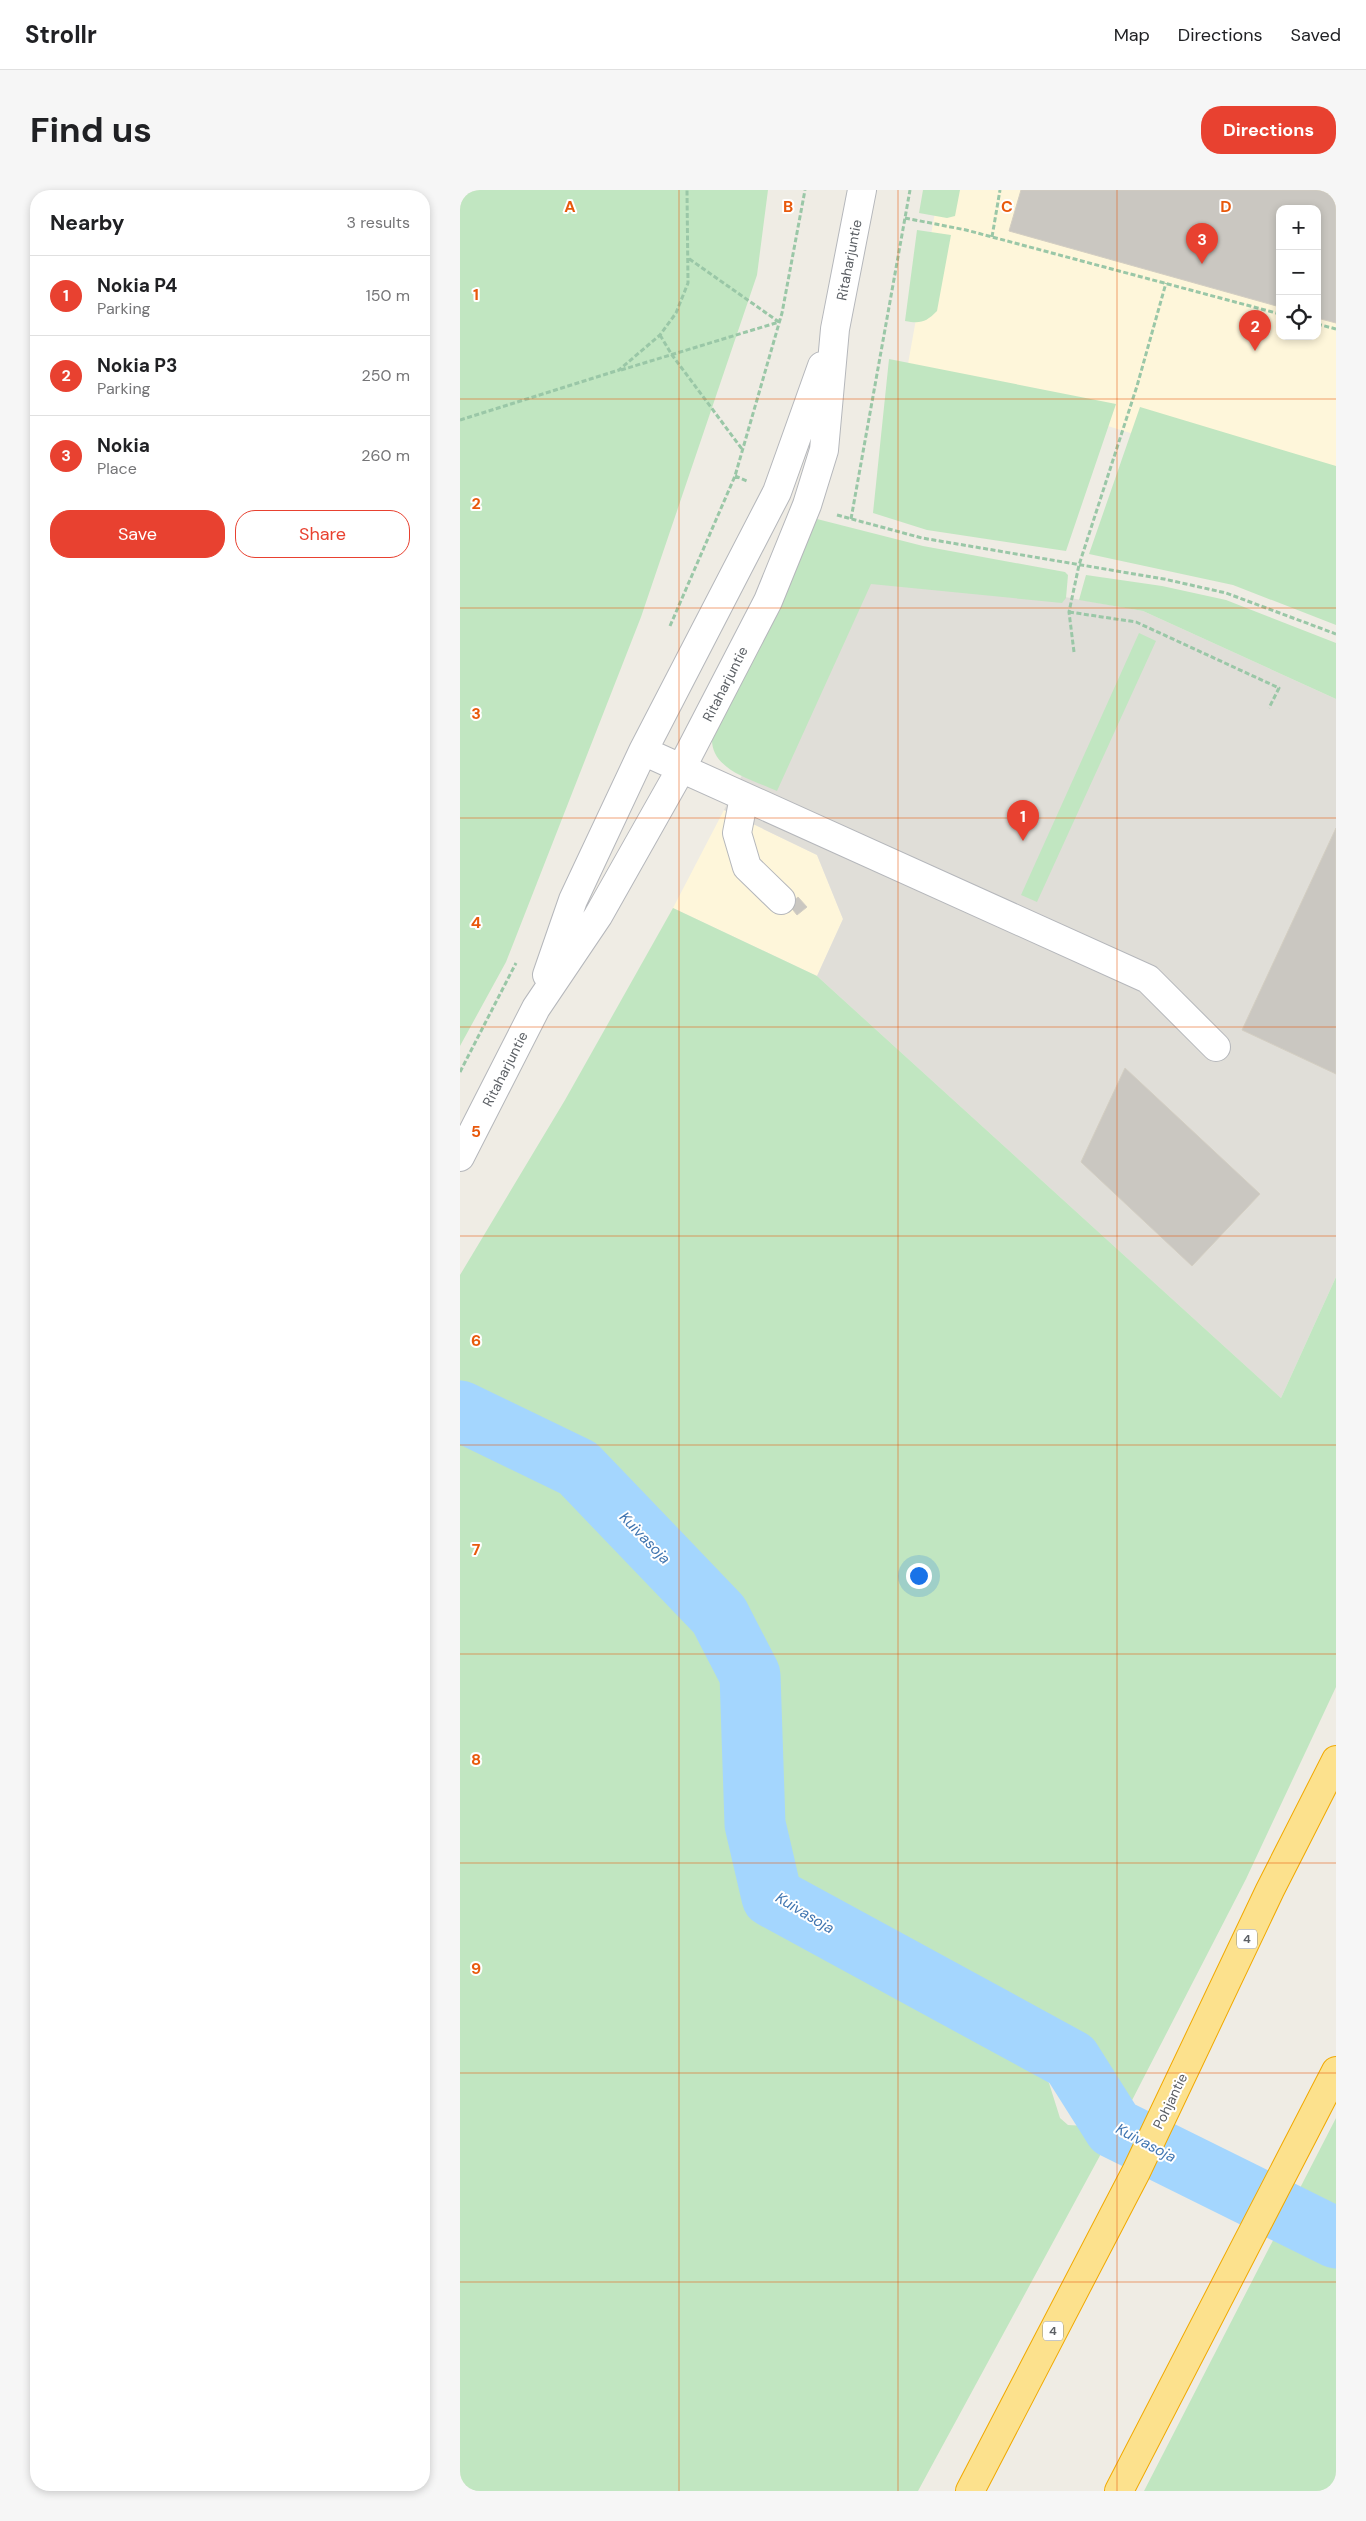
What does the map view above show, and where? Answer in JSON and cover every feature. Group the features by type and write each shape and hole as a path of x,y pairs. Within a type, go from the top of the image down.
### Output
{"highway":[{"name":"Pohjantie","path":"970,2491 1136,2172 1270,1890 1336,1760"},
{"path":"1119,2491 1336,2071"}],"street":[{"name":"Ritaharjuntie","path":"460,1157 536,1008 598,916 681,768 768,601 807,505 824,450 835,329 862,190"},
{"name":"Ritaharjuntie","path":"536,1008 573,900 643,751 777,492 835,329"},
{"path":"643,751 1148,978 1216,1048"},
{"path":"744,797 737,833 747,867 781,900"}],"path":[{"path":"619,370 660,335 676,313 688,283 687,190"},
{"path":"666,634 735,476 779,322 805,190"},
{"path":"851,519 910,190"},
{"path":"992,237 1000,190"},
{"path":"905,218 992,237 1276,313"},
{"path":"688,258 779,322"},
{"path":"1074,652 1069,612 1079,565 1137,386 1166,283"},
{"path":"460,420 779,322"},
{"path":"1321,325 1336,329"},
{"path":"660,335 672,355 743,449"},
{"path":"735,476 777,492"},
{"path":"807,505 922,538 1164,579 1226,593 1336,634"},
{"path":"1069,612 1136,622 1279,688 1270,708"},
{"path":"460,1072 517,961"}],"shaded area":[{"path":"939,190 1336,190 1336,497 908,364"},
{"path":"854,559 1143,611 1336,699 1336,1277 1281,1398 817,976 843,919 817,855 724,810"},
{"path":"724,810 817,855 843,919 817,976 673,908"}],"green space":[{"path":"460,190 768,190 757,275 641,617 506,962 460,1046"},
{"path":"923,190 960,190 955,216 947,218 919,213"},
{"path":"917,230 951,235 937,311 926,320 915,322 905,321"},
{"path":"889,359 1116,404 1066,551 927,530 873,513"},
{"path":"1140,407 1336,466 1336,625 1233,585 1089,554"},
{"path":"817,519 923,546 1065,572 1068,575 1066,598 1062,603 871,584 777,791 746,778 726,766 718,759 712,739 781,602"},
{"path":"1086,575 1162,586 1226,600 1336,643 1336,699 1143,611 1079,600"},
{"path":"1139,633 1156,641 1037,902 1021,895"},
{"path":"673,908 817,976 1281,1398 1336,1277 1336,1687 1246,1879 1127,2110 1103,2097 1092,2065 1079,2053 994,2002 964,1980 950,2006 1039,2071 1049,2083 1060,2118 1068,2125 1086,2126 1109,2139 918,2491 460,2491 460,1275 565,1100"},
{"path":"1336,2118 1336,2491 1144,2491"}],"building":[{"path":"1021,190 1336,190 1336,323 1321,319 1321,205 1276,205 1276,306 1009,231"},
{"path":"1336,828 1336,1074 1242,1030"},
{"path":"798,897 807,907 797,915 789,905"},
{"path":"1125,1068 1260,1194 1192,1266 1081,1162"}],"waterway":[{"name":"Kuivasoja","path":"460,1411 578,1468 719,1615 750,1675 755,1824 772,1897 1071,2060 1114,2128 1336,2238"}],"place":[{"name":"Nokia","path":"1202,264"},
{"name":"Nokia P3","path":"1255,351"},
{"name":"Nokia P4","path":"1023,841"}]}
